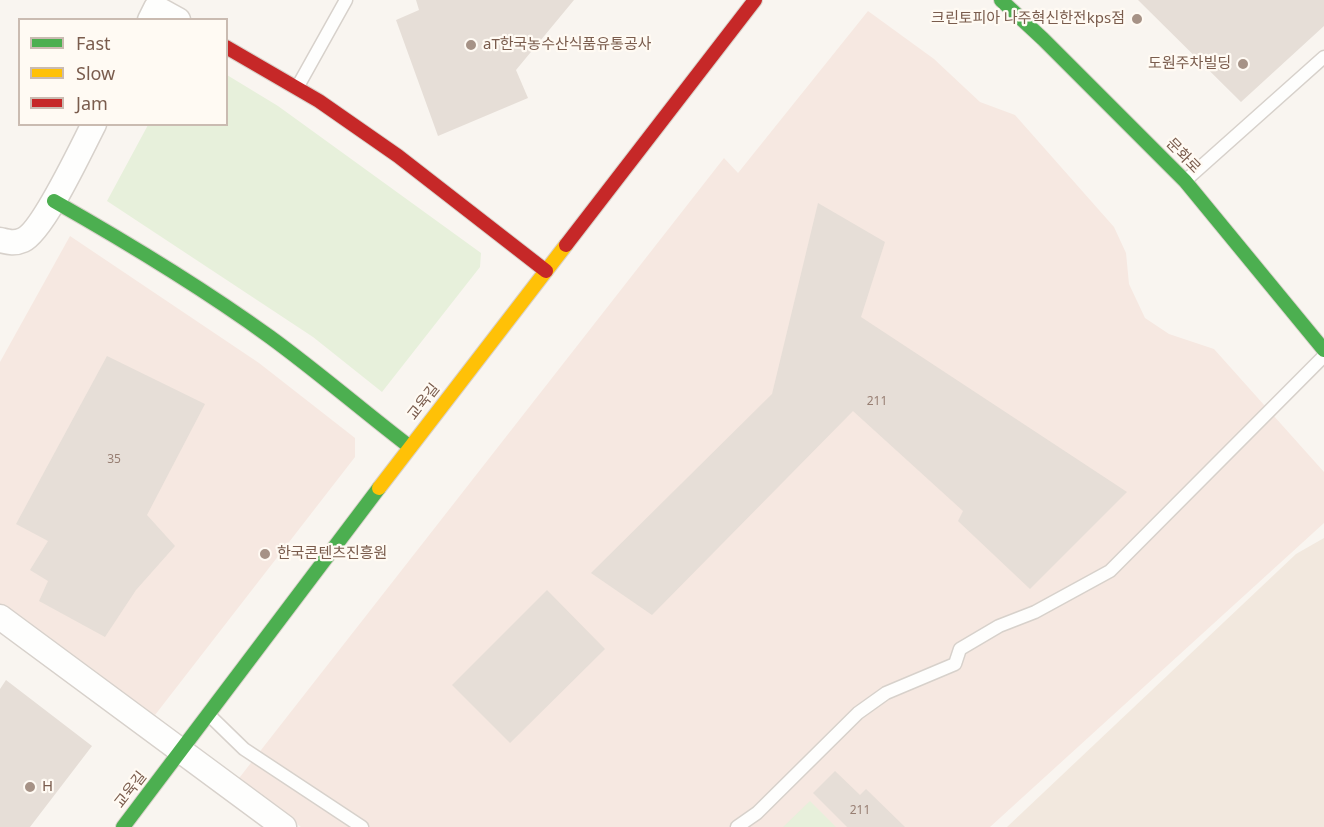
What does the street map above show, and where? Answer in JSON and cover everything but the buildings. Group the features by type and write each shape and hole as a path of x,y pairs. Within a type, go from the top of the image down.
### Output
{"street":[{"name":"교육길","path":"123,827 410,447 754,0"},
{"name":"문화로","path":"1001,0 1185,181 1324,350"},
{"path":"151,18 156,8 174,18"},
{"path":"228,48 297,87 398,156 546,271"},
{"path":"0,240 13,243 25,240 37,226 54,201 93,126"},
{"path":"54,201 179,276 271,338 410,447"},
{"path":"0,618 284,827"}],"lane":[{"path":"297,87 346,0"},
{"path":"1185,181 1324,57"},
{"path":"737,827 757,813 858,713 886,693 955,664 960,649 999,626 1035,612 1110,571 1324,356"},
{"path":"208,714 244,749 362,827"}],"shaded area":[{"path":"868,11 934,59 980,102 1015,115 1114,227 1126,253 1129,284 1145,318 1169,334 1214,349 1324,472 1324,523 990,827 301,827 236,782 724,158 738,173"},
{"name":"한국콘텐츠진흥원","path":"70,236 259,363 355,438 355,457 155,715 0,609 0,362"},
{"path":"1324,538 1324,827 1007,827 1296,554"}],"green space":[{"path":"228,76 278,106 481,253 480,267 382,392 313,337 107,201 147,126 228,126"},
{"path":"810,801 836,827 783,827"}],"traffic: fast":[{"path":"1001,0 1185,181 1324,350"},
{"path":"54,201 218,301 306,364 410,447"},
{"path":"123,827 379,488"}],"traffic: slow":[{"path":"379,488 566,245"}],"traffic: jam":[{"path":"566,245 755,0"},
{"path":"228,48 319,101 398,156 546,271"}],"place":[{"name":"크린토피아 나주혁신한전kps점","path":"1137,19"},
{"name":"aT한국농수산식품유통공사","path":"471,45"},
{"name":"도원주차빌딩","path":"1243,64"},
{"name":"한국콘텐츠진흥원","path":"265,554"},
{"name":"H","path":"30,787"}]}
